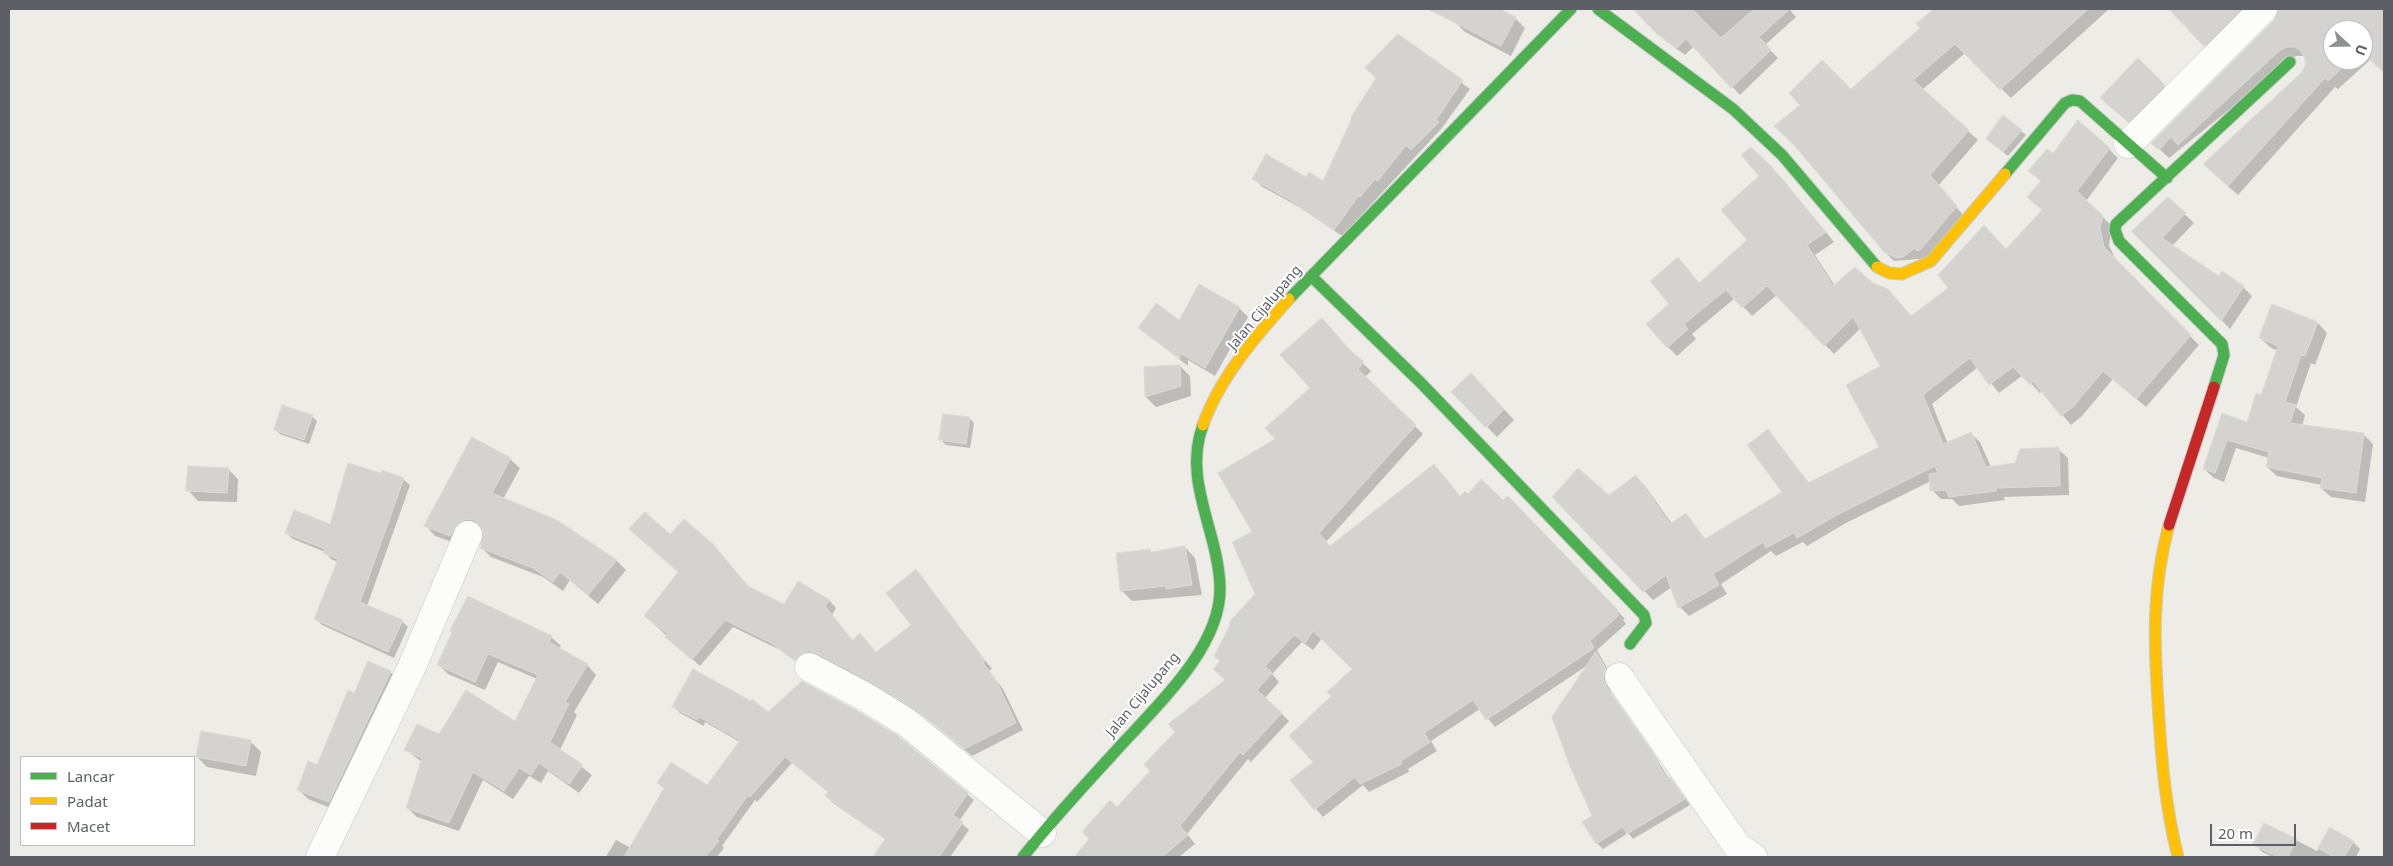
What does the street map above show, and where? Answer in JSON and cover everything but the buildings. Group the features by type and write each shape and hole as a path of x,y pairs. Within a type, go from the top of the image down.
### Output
{"street":[{"name":"Jalan Cijalupang","path":"1023,857 1042,833 1186,671 1210,632 1218,608 1221,589 1217,562 1195,476 1199,434 1207,413 1246,350 1311,276 1571,9"},
{"path":"1598,9 1733,109 1782,155 1873,264 1887,273 1905,274 1931,261 2065,103 2072,100 2080,101 2167,178"},
{"path":"2128,144 2263,9"},
{"path":"2178,857 2169,823 2161,753 2153,619 2156,583 2162,546 2189,456 2224,355 2222,344 2116,236 2116,224 2290,62"},
{"path":"1311,276 1427,390 1644,615 1646,623 1630,644"},
{"path":"320,857 410,671 468,535"},
{"path":"809,667 906,722 1042,833"},
{"path":"1619,677 1737,846 1753,857"}],"traffic: fast":[{"path":"1289,299 1571,9"},
{"path":"1598,9 1733,109 1782,155 1877,267"},
{"path":"2214,387 2224,355 2222,344 2119,241 2115,230 2116,224 2290,62"},
{"path":"2005,174 2065,103 2072,100 2080,101 2167,178"},
{"path":"1311,276 1421,383 1644,615 1646,623 1630,644"},
{"path":"1023,857 1067,805 1164,699 1197,656 1209,634 1217,611 1220,588 1214,547 1199,486 1198,446 1203,425"}],"traffic: slow":[{"path":"1877,267 1889,273 1902,274 1931,261 2005,174"},
{"path":"1203,425 1210,407 1229,374 1252,342 1289,299"},
{"path":"2169,525 2163,548 2157,592 2155,635 2164,780 2178,857"}],"traffic: jam":[{"path":"2169,525 2214,387"}]}
